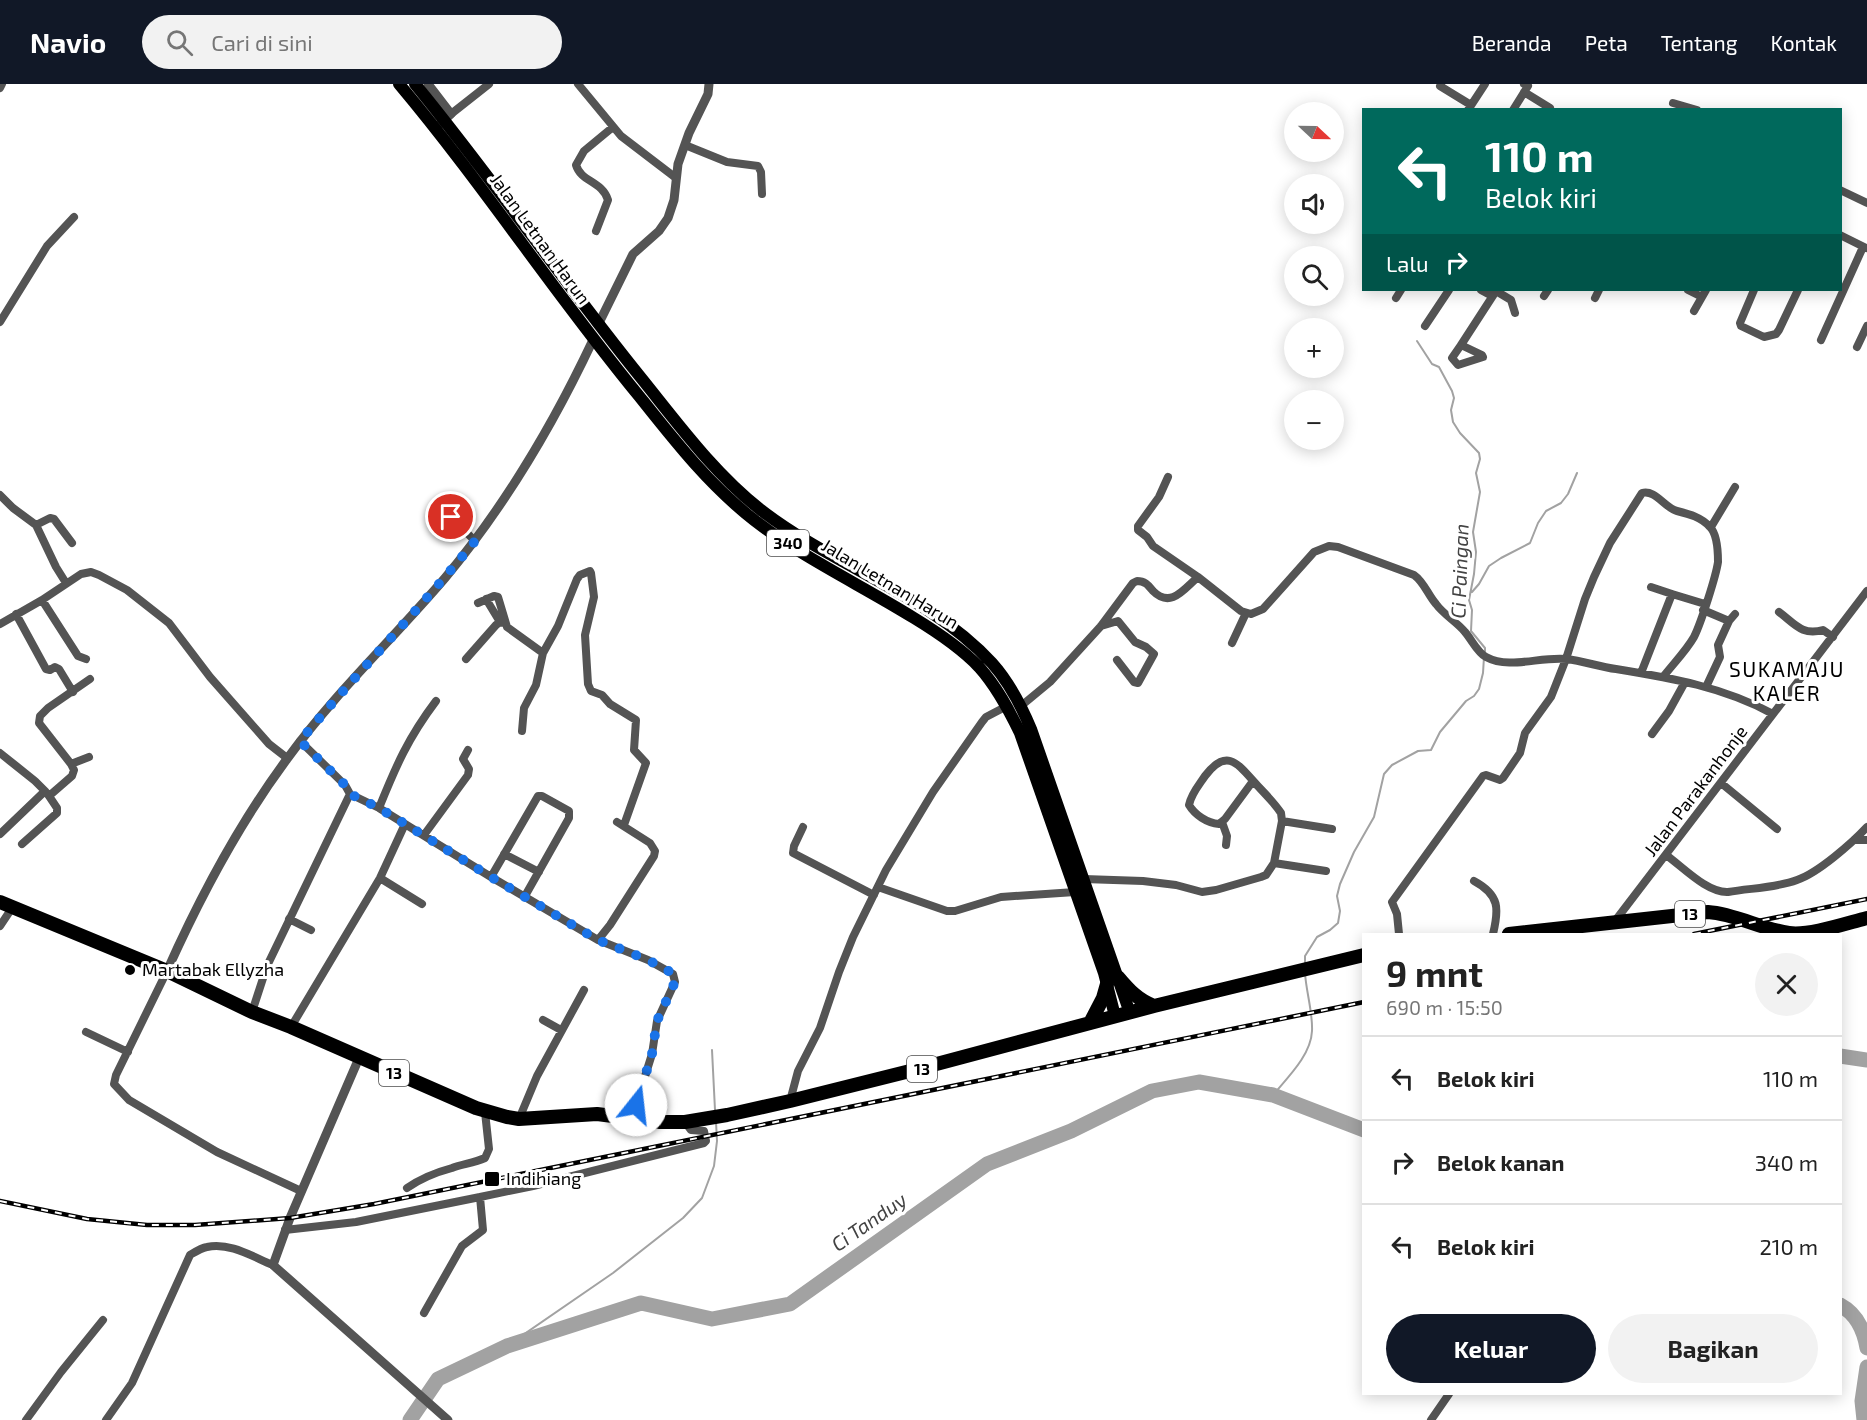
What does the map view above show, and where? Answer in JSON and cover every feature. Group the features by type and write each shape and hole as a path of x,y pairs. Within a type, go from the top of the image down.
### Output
{"highway":[{"name":"13","path":"6,905 167,972 252,1012 485,1112 519,1119 597,1114 660,1122 685,1122 727,1115 914,1071 1115,1016 1362,955"},
{"name":"13","path":"1518,933 1708,912 1722,913 1749,923 1792,933"},
{"name":"13","path":"1800,933 1867,918"},
{"path":"1090,1023 1112,980 1144,1002 1154,1006"}],"main road":[{"name":"Jalan Letnan Harun","path":"399,84 444,120 593,340 695,465 791,530 906,598 970,640 993,664 1021,706 1031,729 1036,764 1075,892 1112,980 1130,1013"},
{"name":"Jalan Letnan Harun","path":"415,84 598,325 704,457 717,478 753,520 962,650 983,672 1007,706 1036,764 1084,879 1112,980 1115,1016"}],"street":[{"path":"428,84 444,120 489,84"},
{"path":"578,84 621,136 676,178"},
{"path":"598,325 633,254 660,231 668,218 674,200 678,164 706,100 709,84"},
{"path":"1441,84 1440,86 1470,107 1485,84"},
{"path":"1514,108 1524,88 1550,108"},
{"path":"1674,104 1689,108"},
{"path":"596,231 608,200 602,188 584,177 576,165 584,151 613,127"},
{"path":"685,145 727,162 758,165 761,172 762,194"},
{"path":"1842,191 1867,202"},
{"path":"0,322 47,246 74,217"},
{"path":"1821,340 1865,248 1842,237"},
{"path":"1396,298 1400,291"},
{"path":"1425,326 1448,291"},
{"path":"1752,291 1740,324 1764,337 1776,334 1779,330 1798,291"},
{"path":"1461,345 1495,292 1511,300 1515,313"},
{"path":"1694,311 1704,293"},
{"path":"1857,347 1867,326"},
{"path":"301,1191 217,1152 129,1101 114,1084 116,1075 188,925 222,859 252,808 300,741 475,541 521,476 593,340"},
{"path":"1168,477 1159,497 1138,526 1138,530 1153,546 1246,613 1256,613 1263,609 1314,552 1329,546 1338,547 1407,572 1419,579 1436,604 1461,627 1485,656 1506,663 1566,659 1663,677 1736,696 1773,714"},
{"path":"1711,527 1735,488"},
{"path":"1399,933 1397,914 1392,903 1483,776 1486,774 1500,780 1520,753 1525,733 1551,697 1585,599 1606,552 1642,493 1651,493 1667,507 1694,516 1711,527 1716,540 1718,562 1704,607 1690,642 1663,677"},
{"path":"0,495 36,525 66,583"},
{"path":"451,517 475,541"},
{"path":"36,525 50,518 54,519 72,543"},
{"path":"522,731 524,708 536,685 543,653 558,626 577,579 580,575 590,571 594,597 585,635 588,684 591,691 602,695 610,704 636,720 634,750 646,763 620,824 650,843 655,851 610,925 598,940"},
{"path":"1,620 42,600 81,574 91,572 99,575 127,590 168,623 210,677 269,744 287,759"},
{"path":"1021,706 1050,682 1101,626 1133,583 1137,581 1146,583 1161,597 1172,598 1198,577"},
{"path":"1651,587 1704,607 1729,621"},
{"name":"Jalan Parakanhonje","path":"1614,922 1867,591"},
{"path":"1641,673 1672,594"},
{"path":"42,600 78,656 86,659"},
{"path":"482,601 515,634 543,653"},
{"path":"1779,612 1803,631 1815,633 1823,630 1833,637"},
{"path":"1232,643 1246,613"},
{"path":"16,614 46,669 50,670 55,667 59,669 73,692"},
{"path":"1706,687 1720,657 1718,645 1729,621 1735,614"},
{"path":"1101,626 1118,621 1135,642 1154,654 1141,679 1136,683 1117,660"},
{"path":"466,659 502,622"},
{"path":"0,834 72,776 74,770 71,764 39,723 39,719 48,708 90,679"},
{"path":"1652,734 1669,711 1685,682"},
{"path":"379,808 410,738 436,701"},
{"path":"790,1101 798,1071 820,1028 853,937 886,870 933,792 981,722 1007,706"},
{"path":"300,741 345,785 350,794 379,808 598,940 666,969 675,978 672,990 657,1021 652,1054 632,1118"},
{"path":"424,835 468,775 469,769 463,759 468,750"},
{"path":"0,753 41,786 57,808 57,813 22,844"},
{"path":"71,764 89,757"},
{"path":"1084,879 1143,881 1176,885 1202,892 1216,891 1266,875 1274,863 1282,821 1281,813 1239,764 1229,760 1216,764 1191,798 1189,805 1193,811 1213,824 1222,822 1253,781"},
{"path":"1721,783 1777,829"},
{"path":"252,1012 267,966 350,794"},
{"path":"491,877 538,796 569,811 570,814 525,896"},
{"path":"1282,821 1332,829"},
{"path":"1222,822 1227,836 1226,845"},
{"path":"291,1027 380,878 405,824"},
{"path":"1666,855 1708,886 1721,892 1728,892 1797,880 1809,874 1854,840 1867,827"},
{"path":"803,828 793,853 876,891 947,911 955,911 1001,897 1075,892"},
{"path":"1854,840 1867,840"},
{"path":"504,854 538,872"},
{"path":"1274,863 1326,871"},
{"path":"380,878 422,904"},
{"path":"1474,881 1491,894 1496,903 1497,917 1493,933"},
{"path":"0,926 6,905"},
{"path":"289,919 311,930"},
{"path":"519,1119 537,1076 584,990"},
{"path":"543,1020 561,1030"},
{"path":"86,1032 128,1052"},
{"path":"273,1265 301,1191 359,1058"},
{"path":"407,1188 450,1168 485,1158 489,1149 485,1112"},
{"path":"285,1230 356,1222 533,1186 704,1143 706,1141 704,1131 691,1130 685,1122"},
{"path":"424,1312 462,1246 483,1230 480,1197"},
{"path":"106,1420 132,1383 190,1255 206,1247 220,1246 232,1248 273,1265 448,1420"},
{"path":"26,1420 103,1320"},
{"path":"1431,1420 1448,1395"}],"waterway":[{"name":"Ci Paingan","path":"1417,341 1432,364 1439,367 1452,391 1453,422 1479,453 1480,459 1476,473 1480,492 1473,532 1476,552 1469,600 1472,610 1471,631 1485,648 1485,652"},
{"path":"1472,592 1489,566 1530,543 1546,511 1561,503 1568,494 1577,473"},
{"name":"Ci Paingan","path":"1305,965 1305,956 1317,937 1338,923 1340,911 1337,896 1340,884 1354,852 1374,817 1384,774 1392,765 1418,751 1431,750 1440,732 1479,689 1484,657"},
{"name":"Ci Paingan","path":"1273,1095 1298,1065 1311,1040 1311,1017 1305,973"},
{"path":"712,1050 715,1110"},
{"name":"Ci Tanduy","path":"1842,1056 1867,1060"},
{"name":"Ci Tanduy","path":"410,1420 438,1379 507,1346 641,1303 712,1319 790,1304 987,1164 1071,1131 1152,1091 1199,1082 1273,1095 1362,1129"},
{"path":"507,1346 613,1273 683,1218 702,1198 714,1166 717,1141 716,1122"},
{"path":"1842,1306 1859,1323 1867,1348"},
{"path":"1864,1420 1862,1401 1867,1367"}],"railway":[{"path":"1699,933 1867,899"},
{"path":"0,1201 87,1219 147,1225 195,1225 290,1218 374,1204 1362,1002"}],"place":[{"name":"Martabak Ellyzha","path":"130,970"},
{"name":"Indihiang","path":"492,1179"}],"district":[{"name":"SUKAMAJU KALER","path":"1787,682"}],"route":[{"path":"451,517 475,541 300,741 345,785 350,794 379,808 598,940 648,960 674,974 675,982 654,1029 652,1054 636,1105"}]}
